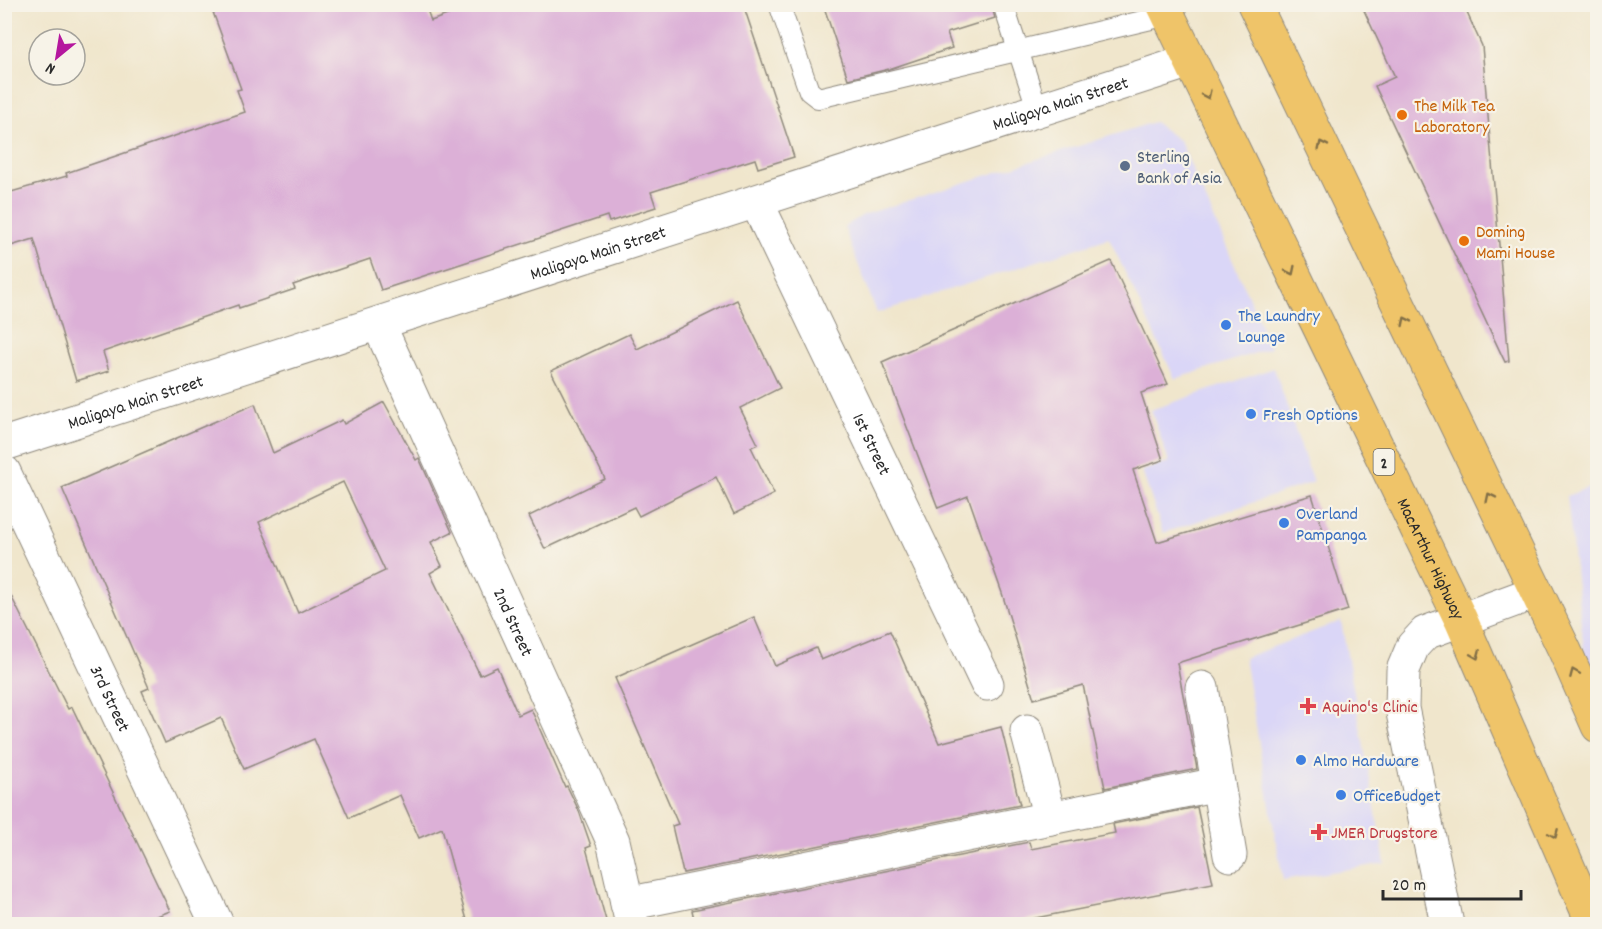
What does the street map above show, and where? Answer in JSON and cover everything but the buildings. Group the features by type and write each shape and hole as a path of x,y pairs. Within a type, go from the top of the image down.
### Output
{"highway":[{"path":"1254,4 1598,726"},
{"name":"MacArthur Highway","path":"1166,10 1461,620 1593,924"}],"street":[{"name":"Maligaya Main Street","path":"4,444 379,325 1191,61"},
{"name":"1st Street","path":"757,203 987,684"},
{"name":"2nd Street","path":"379,325 612,841 630,914"},
{"name":"3rd Street","path":"4,472 217,924"},
{"path":"1447,924 1402,708 1403,670 1413,646 1425,633 1536,592"},
{"path":"1202,688 1230,855"},
{"path":"1027,731 1050,818"},
{"path":"630,914 1050,818 1218,784"}],"lane":[{"path":"779,4 809,91 818,98 1018,51 1166,10"},
{"path":"1003,4 1038,111"}],"shaded area":[{"path":"1154,122 1180,141 1271,348 1175,379 1109,238 877,313 844,227 863,215"},
{"path":"1274,368 1313,482 1163,533 1142,471 1169,462 1151,410"},
{"path":"1597,484 1597,692 1586,669 1567,496"},
{"path":"1341,621 1385,863 1283,880 1244,658"}],"place":[{"name":"The Milk Tea Laboratory","path":"1402,115"},
{"name":"Sterling Bank of Asia","path":"1125,166"},
{"name":"Doming Mami House","path":"1464,241"},
{"name":"The Laundry Lounge","path":"1226,325"},
{"name":"Fresh Options","path":"1251,414"},
{"name":"Overland Pampanga","path":"1284,523"},
{"name":"Aquino's Clinic","path":"1308,706"},
{"name":"Almo Hardware","path":"1301,760"},
{"name":"OfficeBudget","path":"1341,795"},
{"name":"JMER Drugstore","path":"1319,832"}]}
